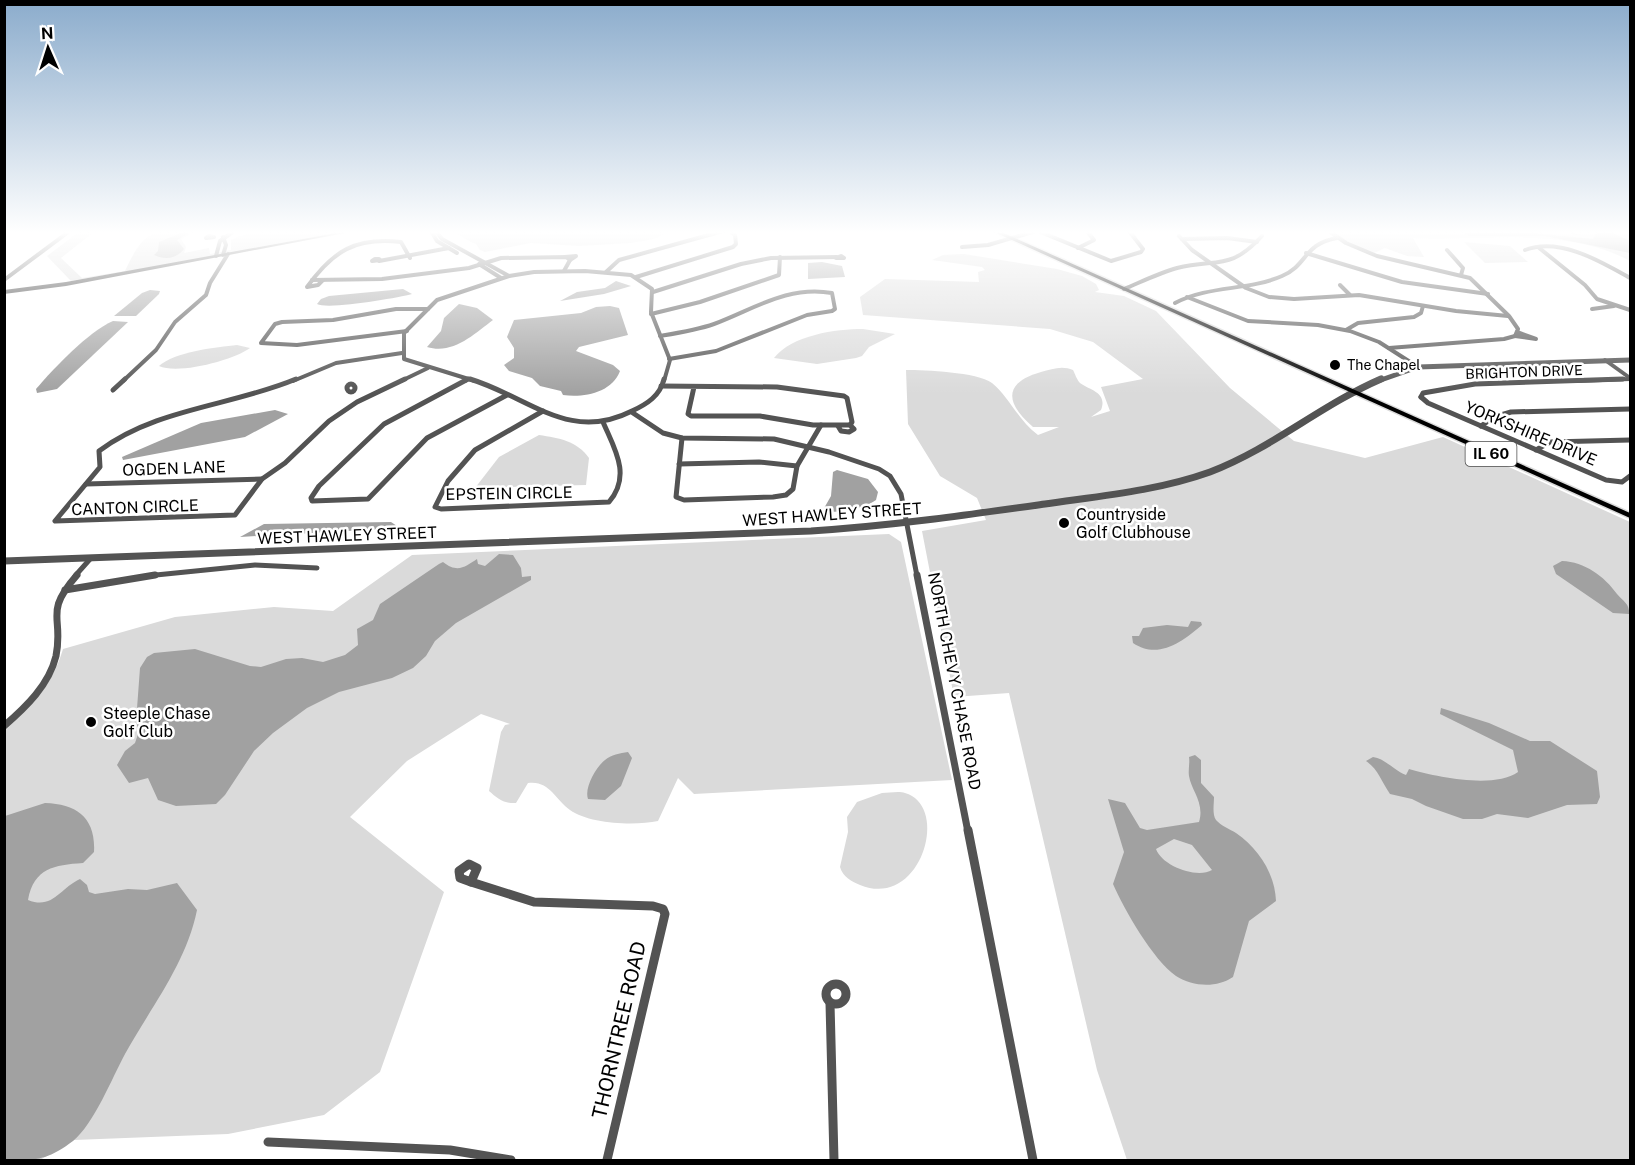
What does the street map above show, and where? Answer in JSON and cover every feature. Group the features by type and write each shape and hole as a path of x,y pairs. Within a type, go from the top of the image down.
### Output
{"main road":[{"path":"4,292 55,285"},
{"name":"IL 60","path":"1116,285 1630,516"}],"street":[{"path":"113,390 156,350 175,322 206,295 209,285"},
{"path":"478,285 436,300 407,331 402,353 407,362 468,379 570,422 603,422 633,413 650,402 661,386 669,359 651,314 653,292 649,285"},
{"path":"653,292 674,285"},
{"path":"651,314 683,309 706,298 746,285"},
{"path":"1124,289 1134,285"},
{"path":"1175,303 1209,289 1239,285"},
{"path":"1243,285 1256,293 1281,299 1350,295 1509,316"},
{"path":"1340,285 1350,295"},
{"path":"1422,285 1488,294"},
{"path":"1389,348 1493,341 1516,334 1517,326 1480,285"},
{"path":"1585,285 1594,297 1630,310"},
{"path":"660,336 711,325 783,296 806,292 832,292 835,309 832,311 807,315 716,351 669,359"},
{"path":"1187,297 1248,321 1312,324 1346,330 1389,348 1418,367"},
{"path":"1346,330 1354,323 1414,317 1421,313 1423,306"},
{"path":"1592,309 1614,306"},
{"path":"407,331 390,331 324,343 261,343 275,324 282,321 333,320 396,309 428,309"},
{"name":"CANTON CIRCLE","path":"402,353 336,363 260,394 204,406 123,433 99,451 100,467 55,521 58,523 228,517 239,512 262,479 285,463 329,421 364,399 428,368"},
{"path":"1605,360 1630,379"},
{"name":"WEST HAWLEY STREET","path":"4,561 811,531 909,523 1153,487 1197,476 1244,455 1351,391 1386,376 1418,367 1630,360"},
{"path":"468,379 384,424 319,486 312,501 368,499 390,479 427,438 507,395"},
{"name":"BRIGHTON DRIVE","path":"1421,397 1423,393 1435,390 1475,384 1630,379"},
{"path":"661,386 777,387 844,396 847,398 850,425 854,429 849,432 841,431 838,426 821,426 773,417 691,416 688,414 694,387"},
{"path":"353,390 364,399"},
{"path":"1412,396 1421,397"},
{"name":"YORKSHIRE DRIVE","path":"1421,397 1428,403 1612,482 1622,482 1630,476"},
{"path":"1481,426 1494,417 1511,412 1630,409"},
{"name":"EPSTEIN CIRCLE","path":"543,411 475,450 448,481 435,507 443,509 609,502 614,497 620,462 619,453 603,422"},
{"name":"NORTH CHEVY CHASE ROAD","path":"633,413 663,433 682,438 774,439 809,446 879,469 890,476 901,494 909,523 1033,1161"},
{"path":"682,438 676,497 684,501 786,495 793,489 797,466 821,426"},
{"path":"1536,450 1550,442 1630,440"},
{"name":"YORKSHIRE DRIVE","path":"1621,441 1630,448"},
{"path":"679,464 759,462 797,466"},
{"name":"OGDEN LANE","path":"86,484 262,479"},
{"path":"4,726 30,701 53,665 57,642 56,609 65,590 92,558"},
{"path":"65,590 194,570 294,566 317,568"},
{"name":"THORNTREE ROAD","path":"471,882 534,902 652,906 663,909 665,914 652,975 607,1161"},
{"path":"830,1003 834,1161"},
{"path":"268,1142 450,1150 511,1161"}],"shaded area":[{"path":"609,285 631,286 604,294 560,301 577,292"},
{"path":"876,285 1097,285 1099,290 1095,292 1124,296 1156,311 1230,388 1294,441 1365,458 1443,437 1630,522 1630,1160 1127,1160 1097,1070 1009,693 954,697 922,531 986,520 977,498 940,476 908,424 906,370 950,372 985,379 998,389 1025,423 1038,435 1059,427 1033,427 1017,410 1012,395 1014,388 1028,377 1057,368 1073,370 1080,383 1096,392 1102,399 1101,410 1091,417 1110,411 1101,387 1143,379 1093,342 1050,329 863,315 860,297"},
{"path":"403,289 412,294 348,305 317,304 321,299 329,296"},
{"path":"150,290 160,291 136,316 114,316 142,293"},
{"path":"459,304 477,308 493,320 471,337 454,346 437,349 427,347 441,331 444,318"},
{"path":"596,307 619,308 628,335 579,347 576,351 613,365 620,371 611,384 604,389 588,395 563,395 561,391 540,386 532,378 509,371 504,365 514,358 514,348 507,337 514,320 581,313"},
{"path":"113,321 128,322 57,389 37,393 36,389 72,351 93,333"},
{"path":"863,329 895,334 869,347 862,356 856,358 817,364 774,358 792,344 815,335 840,330"},
{"path":"237,345 250,348 232,357 206,365 179,369 159,366 185,354"},
{"path":"275,410 288,414 245,437 123,460 122,457 201,423"},
{"path":"539,435 567,441 584,452 589,458 586,485 475,488 499,457"},
{"path":"837,470 868,479 878,492 876,500 850,510 835,512 823,510 831,496 833,472"},
{"path":"391,522 400,528 240,537 264,524"},
{"name":"Steeple Chase Golf Club","path":"889,534 901,542 952,780 694,794 678,778 658,821 612,823 578,815 541,784 528,783 516,803 504,801 489,791 501,732 505,725 510,724 481,714 407,761 350,817 444,892 380,1072 324,1115 228,1134 74,1140 40,1160 5,1160 4,729 24,711 47,684 63,649 175,617 274,607 333,611 412,555"},
{"path":"499,554 513,555 521,568 522,577 531,576 531,580 456,623 435,641 426,656 413,668 392,678 339,692 307,708 273,733 254,751 225,795 216,804 176,806 158,800 148,778 129,783 117,765 125,751 135,743 139,731 136,722 140,668 147,657 154,653 195,649 250,666 261,667 286,659 302,658 323,662 345,655 358,645 357,629 373,620 380,604 439,564 443,562 453,568 461,568 477,559 478,564 485,566"},
{"path":"1562,561 1586,567 1600,576 1626,603 1629,614 1613,613 1556,574 1553,566"},
{"path":"1191,621 1201,622 1202,625 1169,647 1152,650 1133,643 1132,636 1139,636 1143,628 1167,625 1188,627"},
{"path":"1441,708 1489,723 1530,741 1550,741 1597,771 1600,797 1597,804 1567,805 1528,818 1497,814 1482,819 1463,819 1412,799 1390,794 1366,761 1373,757 1378,758 1406,775 1409,769 1465,780 1495,780 1518,772 1513,750 1440,714"},
{"path":"628,752 632,758 621,786 605,800 588,799 589,784 602,763 607,758"},
{"path":"1195,755 1201,760 1201,783 1214,797 1216,820 1244,839 1258,854 1273,881 1276,901 1249,921 1233,977 1220,983 1205,985 1183,980 1167,968 1140,933 1113,884 1124,852 1108,799 1125,803 1140,828 1147,830 1199,822 1200,809 1190,781 1189,757","holes":["1174,839 1192,845 1212,870 1189,872 1165,861 1156,849"]},
{"path":"903,792 919,802 926,816 927,834 923,853 913,870 899,883 881,889 854,882 845,876 840,867 848,832 847,817 857,802 882,793"},
{"path":"45,803 66,806 82,815 92,830 94,852 83,863 54,867 40,875 31,889 28,900 44,902 50,900 80,879 87,885 89,892 95,894 128,889 147,890 177,883 197,910 185,949 167,985 125,1054 88,1124 73,1141 48,1156 25,1160 5,1160 5,816"}],"place":[{"name":"The Chapel","path":"1335,365"},
{"name":"Countryside Golf Clubhouse","path":"1064,523"},
{"name":"Steeple Chase Golf Club","path":"91,722"}]}
